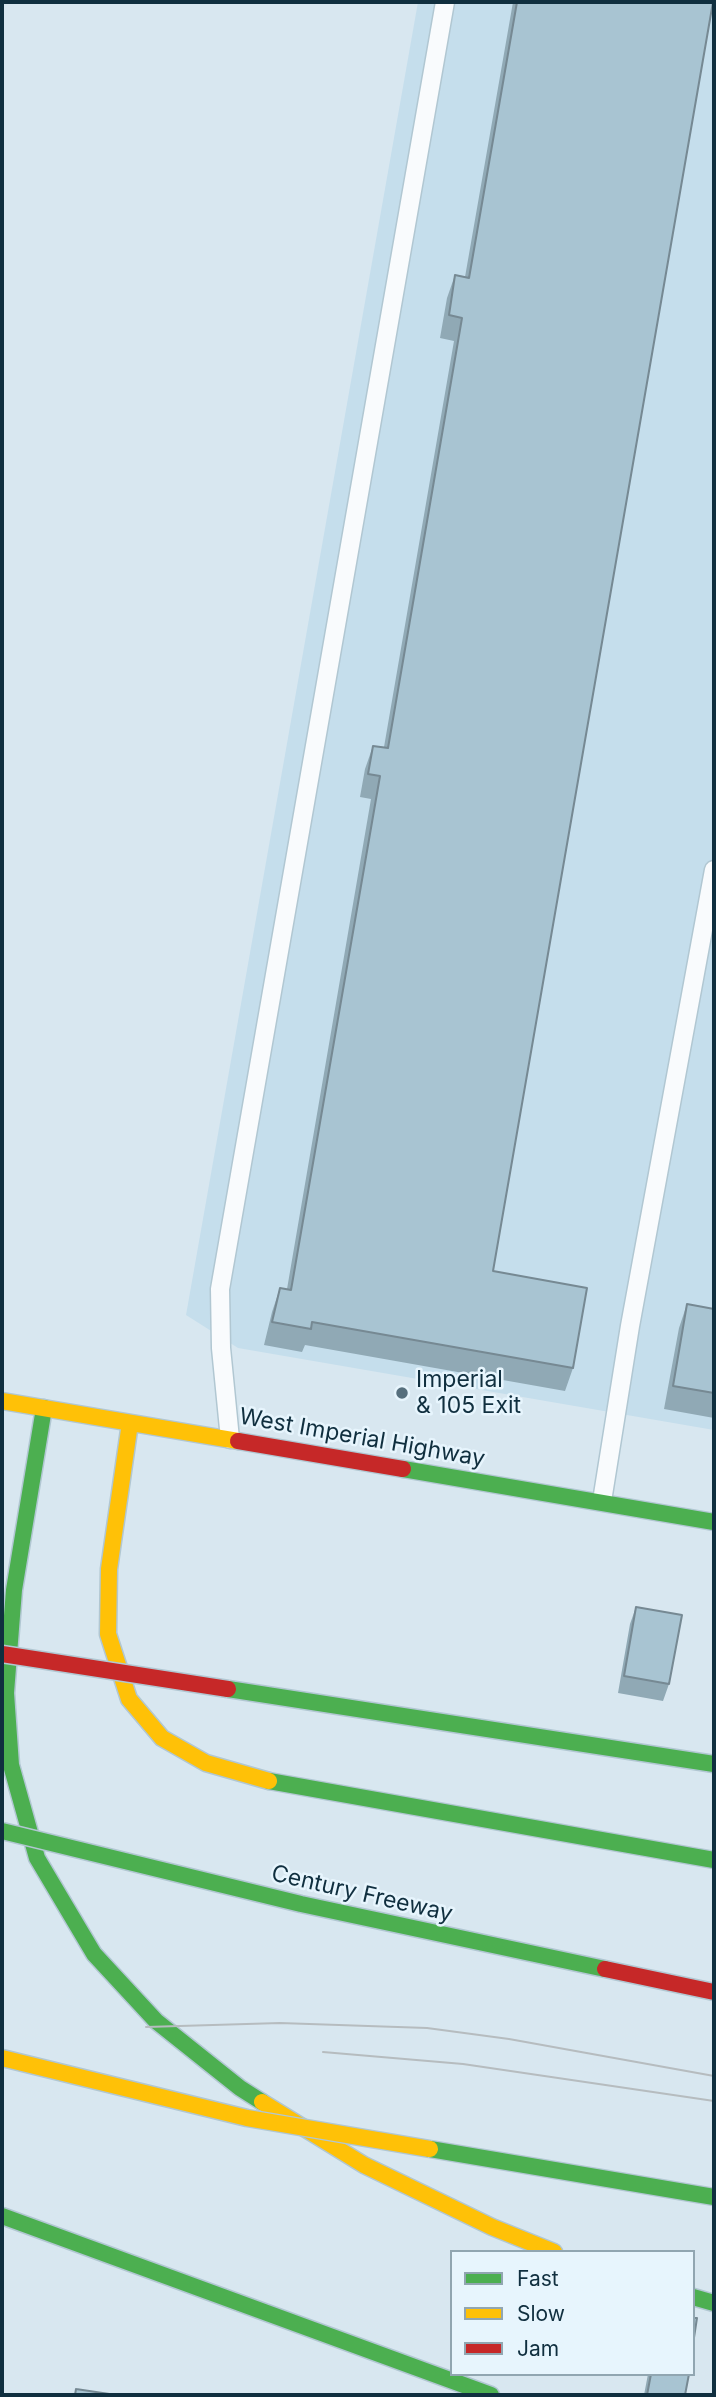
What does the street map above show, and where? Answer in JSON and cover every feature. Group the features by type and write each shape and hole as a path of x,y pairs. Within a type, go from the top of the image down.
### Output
{"main road":[{"name":"West Imperial Highway","path":"2,1401 714,1522"},
{"path":"44,1408 14,1590 6,1693 11,1765 37,1858 94,1954 156,2021 240,2088 364,2165 492,2227 549,2250"},
{"path":"130,1423 109,1569 108,1634 129,1699 162,1738 206,1763 280,1784 714,1860"},
{"path":"2,1654 714,1764"},
{"name":"Century Freeway","path":"2,1831 314,1907 714,1993"},
{"path":"2,2058 247,2118 714,2197"},
{"path":"2,2216 491,2395"},
{"path":"695,2298 714,2303"}],"lane":[{"path":"230,1439 221,1348 220,1289 445,2"},
{"path":"602,1501 630,1326 714,870"}],"shaded area":[{"path":"418,2 714,2 714,1430 238,1348 186,1315"}],"building":[{"path":"517,2 713,2 493,1271 587,1288 573,1368 312,1322 311,1329 272,1322 280,1288 291,1290 380,776 368,774 373,746 388,748 462,318 449,315 455,275 469,278"},
{"path":"687,1304 714,1309 714,1393 673,1386"},
{"path":"636,1607 682,1615 669,1684 624,1676"},
{"path":"651,2376 689,2376 685,2395 647,2395"},
{"path":"76,2389 116,2395 75,2395"}],"tram line":[{"path":"146,2027 280,2023 427,2028 509,2039 714,2076"},
{"path":"323,2052 463,2064 714,2101"}],"traffic: fast":[{"path":"44,1408 14,1590 6,1693 11,1765 37,1858 94,1954 156,2021 240,2088 262,2102"},
{"path":"403,1469 714,1522"},
{"path":"228,1689 714,1764"},
{"path":"269,1781 714,1860"},
{"path":"2,1831 301,1904 605,1969"},
{"path":"430,2149 714,2197"},
{"path":"2,2216 491,2395"},
{"path":"695,2298 714,2303"}],"traffic: slow":[{"path":"2,1401 238,1441"},
{"path":"130,1423 109,1569 108,1634 129,1699 162,1738 206,1763 269,1781"},
{"path":"2,2058 247,2118 430,2149"},
{"path":"262,2102 364,2165 492,2227 549,2250"}],"traffic: jam":[{"path":"238,1441 403,1469"},
{"path":"2,1654 228,1689"},
{"path":"605,1969 714,1992"}],"place":[{"name":"Imperial & 105 Exit","path":"402,1393"}]}
